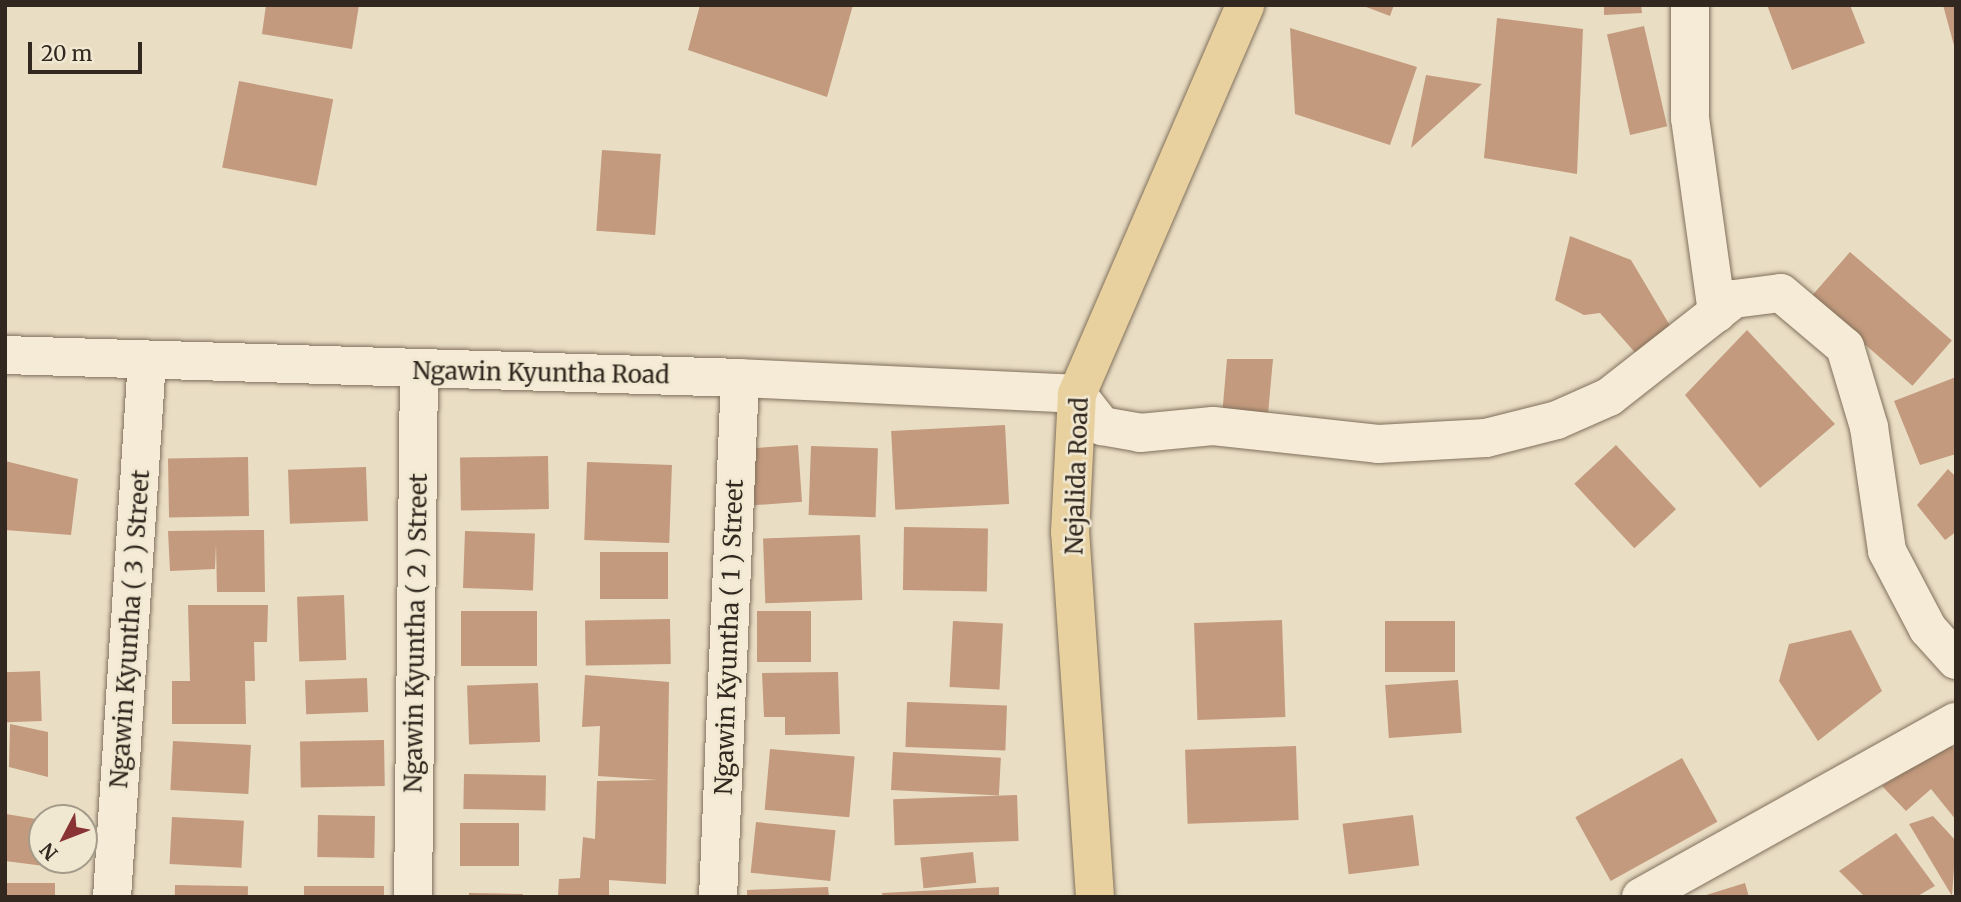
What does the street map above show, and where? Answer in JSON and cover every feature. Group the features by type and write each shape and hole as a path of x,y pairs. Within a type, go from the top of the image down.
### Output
{"main road":[{"name":"Nejalida Road","path":"1095,897 1070,532 1077,394 1245,5"}],"street":[{"path":"1690,5 1690,118 1717,313"},
{"path":"1077,394 1102,426 1140,433 1213,426 1378,444 1486,438 1557,420 1609,397 1734,299 1781,293 1845,347 1869,427 1887,551 1928,629 1956,660"},
{"name":"Ngawin Kyuntha Road","path":"5,355 740,378 1077,394"},
{"name":"Ngawin Kyuntha ( 3 ) Street","path":"112,897 147,360"},
{"name":"Ngawin Kyuntha ( 2 ) Street","path":"413,897 419,370"},
{"name":"Ngawin Kyuntha ( 1 ) Street","path":"718,897 740,378"},
{"path":"1641,897 1956,722"}],"building":[{"path":"266,5 359,5 352,49 262,34"},
{"path":"700,5 853,5 827,97 688,50"},
{"path":"1361,5 1394,5 1390,16"},
{"path":"1604,5 1641,5 1642,13 1604,15"},
{"path":"1767,5 1850,5 1865,43 1792,70"},
{"path":"1943,5 1956,5 1956,49 1955,49"},
{"path":"1497,18 1583,29 1577,174 1484,158"},
{"path":"1644,26 1667,126 1630,135 1607,35"},
{"path":"1290,28 1417,67 1390,145 1295,114"},
{"path":"1426,75 1482,84 1411,148"},
{"path":"239,81 333,99 316,186 222,167"},
{"path":"602,150 661,154 655,235 596,231"},
{"path":"1570,236 1631,260 1672,329 1639,357 1600,313 1584,315 1555,300"},
{"path":"1850,252 1952,341 1913,386 1811,297"},
{"path":"1747,330 1835,424 1760,488 1685,395"},
{"path":"1227,359 1273,359 1267,425 1222,416"},
{"path":"1956,377 1956,454 1920,465 1894,401"},
{"path":"1005,425 1009,504 895,510 891,431"},
{"path":"798,445 802,502 752,505 748,448"},
{"path":"1616,445 1676,509 1634,548 1574,484"},
{"path":"811,446 878,448 876,517 809,515"},
{"path":"548,456 549,509 461,511 460,458"},
{"path":"248,457 249,516 169,517 168,458"},
{"path":"5,461 78,479 71,535 5,530"},
{"path":"587,462 672,465 669,543 584,540"},
{"path":"366,467 368,521 290,524 288,470"},
{"path":"1948,469 1956,477 1956,532 1945,540 1917,505"},
{"path":"904,527 988,528 987,591 903,590"},
{"path":"264,530 265,592 217,592 216,544 215,569 170,571 168,531"},
{"path":"465,531 535,533 533,590 463,588"},
{"path":"860,535 862,600 765,603 763,538"},
{"path":"600,552 668,552 668,599 600,599"},
{"path":"344,595 346,660 299,662 297,597"},
{"path":"188,605 268,605 267,642 254,642 255,681 245,681 246,724 172,724 172,681 190,681"},
{"path":"461,611 537,611 537,666 461,666"},
{"path":"757,611 811,611 811,662 757,662"},
{"path":"670,619 671,664 586,665 585,620"},
{"path":"1282,620 1285,717 1197,720 1194,623"},
{"path":"953,621 1003,624 999,690 950,687"},
{"path":"1385,621 1455,621 1455,672 1385,672"},
{"path":"1851,630 1882,691 1818,741 1779,681 1789,644"},
{"path":"40,671 42,721 7,722 5,672"},
{"path":"838,672 840,734 785,735 785,717 764,717 762,673"},
{"path":"585,675 669,682 666,884 609,880 609,897 558,897 559,879 580,878 583,837 595,839 597,781 658,780 598,776 600,726 582,727"},
{"path":"367,678 368,712 306,714 305,680"},
{"path":"1458,680 1462,733 1389,738 1385,685"},
{"path":"538,683 540,742 469,744 467,685"},
{"path":"907,702 1007,705 1005,750 905,747"},
{"path":"10,724 48,732 48,777 9,767"},
{"path":"384,740 385,786 301,787 300,741"},
{"path":"173,741 251,745 248,794 170,790"},
{"path":"1949,743 1956,750 1956,820 1931,789 1906,811 1882,786"},
{"path":"1296,746 1299,820 1188,824 1185,750"},
{"path":"770,749 855,756 849,817 765,810"},
{"path":"893,752 1001,758 999,796 891,790"},
{"path":"1682,758 1717,822 1611,881 1575,817"},
{"path":"464,774 546,775 545,810 463,809"},
{"path":"1017,795 1019,841 895,845 893,799"},
{"path":"6,814 28,818 28,864 5,861"},
{"path":"318,815 375,816 374,858 317,857"},
{"path":"1413,815 1419,866 1349,874 1343,824"},
{"path":"1933,816 1956,841 1952,896 1909,824"},
{"path":"172,817 244,821 241,868 170,864"},
{"path":"756,822 836,830 830,881 751,873"},
{"path":"460,823 519,823 519,866 460,866"},
{"path":"1896,833 1935,886 1916,897 1865,897 1839,871"},
{"path":"973,852 976,883 924,888 920,858"},
{"path":"5,883 55,883 55,897 5,897"},
{"path":"1745,883 1749,897 1703,897 1703,896"},
{"path":"175,885 248,886 248,897 175,897"},
{"path":"304,886 384,886 384,897 304,897"},
{"path":"828,887 829,897 747,897 747,890"},
{"path":"999,887 999,897 883,897 882,893"},
{"path":"469,893 523,894 523,897 469,897"}]}
